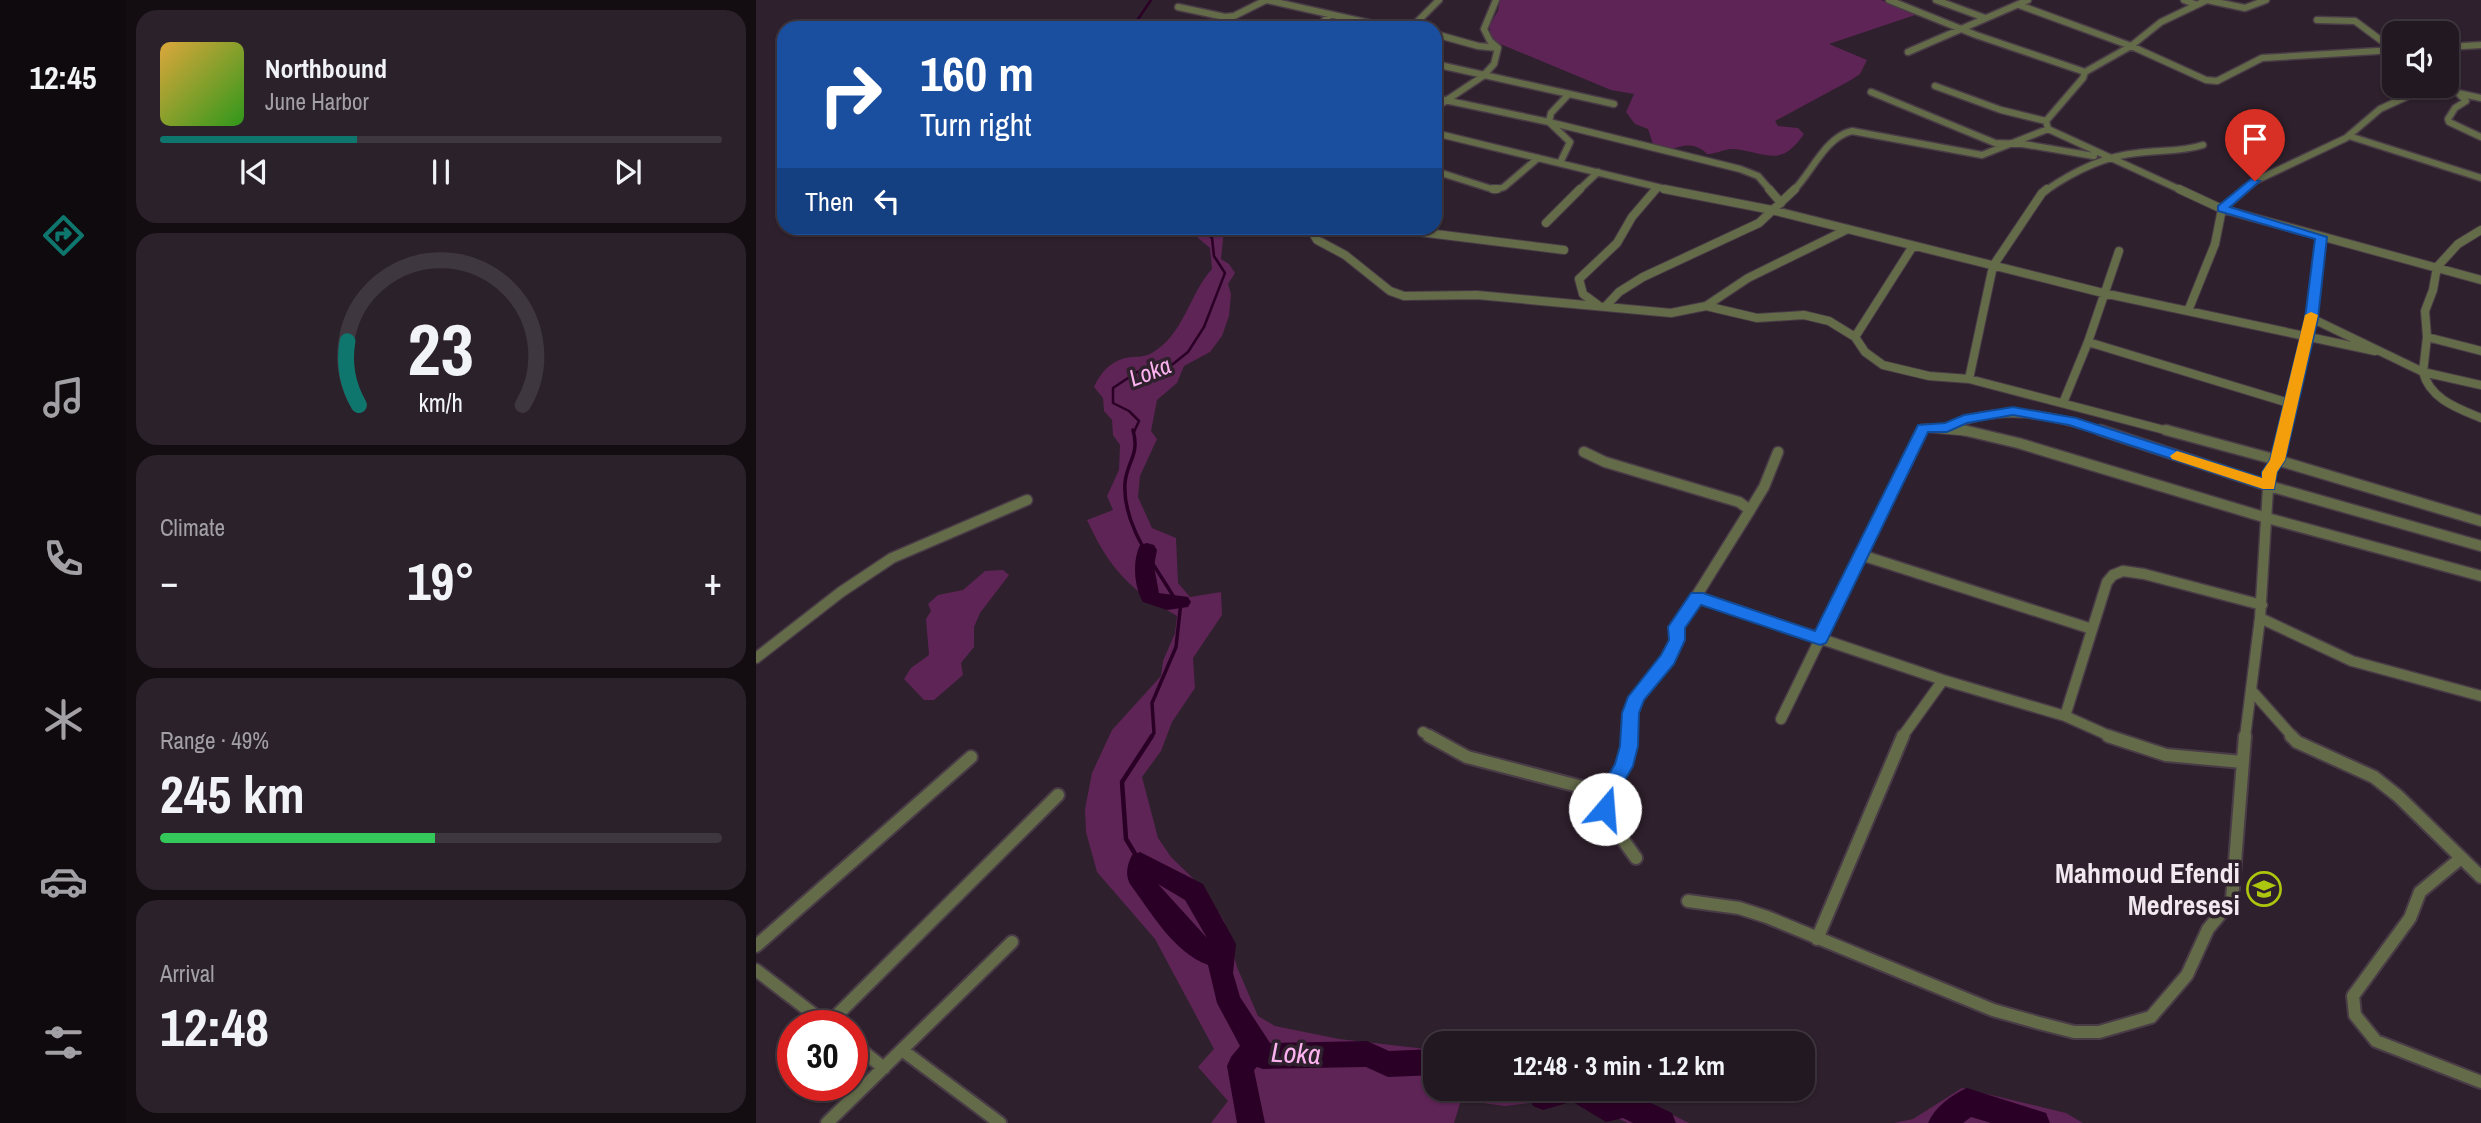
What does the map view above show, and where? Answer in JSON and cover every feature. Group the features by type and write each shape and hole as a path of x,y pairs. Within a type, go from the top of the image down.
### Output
{"street":[{"path":"1178,7 1225,17 1234,16 1267,0 1358,21"},
{"path":"1418,21 1439,0"},
{"path":"1496,0 1484,29 1490,41 1498,48"},
{"path":"1889,0 2085,72"},
{"path":"1936,0 1985,18"},
{"path":"1908,52 2028,0"},
{"path":"2184,0 2197,5"},
{"path":"2046,121 2083,78 2085,72 2131,46 2161,22 2207,0 2240,8 2261,5 2266,0"},
{"path":"2018,5 2131,46 2191,75 2217,80 2262,58 2382,51"},
{"path":"1324,21 1330,15"},
{"path":"2317,20 2355,20 2382,41"},
{"path":"1442,36 1478,46 1498,48"},
{"path":"2459,46 2481,45"},
{"path":"1443,101 1483,76 1494,64 1498,48"},
{"path":"1442,66 1614,104"},
{"path":"1935,86 2001,110 2046,121"},
{"path":"1871,92 1956,128 2007,144 2023,144 2112,159"},
{"path":"2459,93 2481,97"},
{"path":"1549,122 1551,113 1568,94"},
{"path":"2459,94 2466,101 2455,108 2448,119 2452,124 2481,137"},
{"path":"2188,311 2215,244 2222,209 2255,181 2348,136 2380,108 2390,106 2402,98"},
{"path":"1443,101 1549,122 1740,169 1758,176 1781,203"},
{"path":"2046,121 2048,129"},
{"path":"1549,122 1570,142 1560,163"},
{"path":"1602,306 1643,277 1759,222 1802,183 1807,173 1843,133 1852,131 1982,155 2048,129 2222,209 2481,280"},
{"path":"1442,135 1657,188 1772,210 2104,293 2375,351"},
{"path":"2348,136 2481,178"},
{"path":"1969,379 1993,266 2042,193 2069,175 2112,159 2134,153 2188,150 2203,145"},
{"path":"1442,173 1495,190 1504,187 1538,158"},
{"path":"1546,223 1598,173"},
{"path":"1602,306 1583,294 1579,279 1617,243 1632,217 1657,188"},
{"path":"1706,306 1710,300 1730,289 1846,230"},
{"path":"2481,230 2458,244 2437,267 2433,290 2425,311 2427,337 2423,372 2424,380 2441,400 2481,418"},
{"path":"1314,235 1317,240 1345,255 1390,291 1404,296 1477,295 1671,313 1706,306 1757,318 1804,315 1818,318 1829,321 1855,337 1866,352 1882,365 1929,376 1969,379 2277,460 2481,522"},
{"path":"1442,235 1564,250"},
{"path":"1688,901 1739,908 1767,917 1993,1010 2074,1031 2099,1032 2151,1017 2188,975 2208,929 2232,900 2242,762 2262,605 2269,472 2277,460 2292,404 2311,318 2321,237"},
{"path":"1855,337 1913,246"},
{"path":"2063,404 2088,342 2119,251"},
{"path":"2311,318 2423,372 2481,385"},
{"path":"2427,337 2481,351"},
{"path":"2088,342 2292,404"},
{"path":"1947,428 1964,420 2013,411 2071,421 2269,486 2481,545"},
{"path":"1781,719 1922,430 1936,426 2018,443 2267,518 2481,576"},
{"path":"1584,452 1605,462 1739,502 1750,510"},
{"path":"1605,809 1605,796 1624,766 1629,746 1630,713 1637,697 1668,659 1677,640 1676,627 1764,487 1778,452"},
{"path":"756,658 841,592 892,558 1027,500"},
{"path":"1861,555 2092,629"},
{"path":"2065,716 2107,582 2113,575 2123,571 2262,605"},
{"path":"1697,597 1943,680 2065,716 2127,744 2166,755 2242,762"},
{"path":"2260,618 2362,665 2481,696"},
{"path":"1817,939 1905,730 1943,680"},
{"path":"2252,691 2297,742 2374,777 2398,796 2481,877"},
{"path":"1423,732 1467,757 1582,787 1596,786 1613,780"},
{"path":"756,946 971,757"},
{"path":"1582,787 1605,809 1611,823 1636,858"},
{"path":"844,1010 1058,795"},
{"path":"2461,858 2420,892 2410,918 2353,996 2355,1015 2376,1041 2481,1082"},
{"path":"827,1123 1012,942"},
{"path":"756,970 809,1010"},
{"path":"902,1050 1000,1123"},
{"path":"868,1056 884,1068"}],"shaded area":[{"path":"1500,0 1881,0 1918,14 1829,44 1867,60 1860,74 1851,80 1775,121 1778,126 1798,128 1804,134 1788,151 1773,156 1731,149 1707,154 1694,146 1671,150 1653,144 1648,129 1635,124 1626,112 1634,94 1611,90 1493,41 1489,26 1498,11"},
{"path":"1190,235 1223,235 1221,259 1229,264 1235,273 1228,284 1231,294 1229,316 1222,336 1210,352 1184,366 1177,383 1157,400 1151,431 1157,439 1140,476 1138,497 1152,528 1176,538 1178,583 1190,597 1221,592 1222,615 1193,658 1195,688 1172,722 1161,751 1142,777 1158,838 1171,857 1203,888 1224,921 1237,967 1258,1016 1275,1026 1339,1039 1423,1049 1423,1101 1461,1101 1454,1123 1211,1123 1228,1101 1198,1067 1214,1049 1155,939 1097,872 1086,832 1085,809 1092,773 1112,730 1161,676 1163,661 1175,633 1177,616 1147,598 1125,579 1104,552 1087,520 1113,510 1107,496 1119,470 1120,445 1113,435 1112,420 1104,411 1103,398 1094,387 1110,365 1125,358 1149,355 1172,335 1212,269 1210,248"},
{"path":"1003,570 1009,575 980,613 974,627 974,647 961,663 963,675 934,700 924,700 904,679 911,668 929,655 926,619 931,611 928,604 938,595 963,590 985,571"},
{"path":"1962,1088 2066,1113 2083,1123 1894,1123 1913,1119"},
{"path":"1468,1101 1546,1101 1505,1106"},
{"path":"1577,1101 1644,1101 1689,1123 1628,1123"}],"waterway":[{"name":"Loka","path":"1137,21 1151,0"},
{"name":"Loka","path":"1134,432 1139,421 1129,411 1113,403 1113,388 1137,372 1168,368 1188,352 1204,327 1225,273 1214,256 1212,238 1208,235"},
{"name":"Loka","path":"1133,430 1135,446 1125,483 1129,514 1141,544 1175,599 1181,602 1176,647 1152,703 1154,733 1151,737"},
{"name":"Loka","path":"1147,550 1144,566 1150,597 1167,603 1181,602"},
{"name":"Loka","path":"1140,862 1126,839 1122,782 1152,736"},
{"name":"Loka","path":"1218,957 1197,946 1164,911 1138,877 1140,862 1194,892 1223,944 1221,973 1230,1003 1263,1056 1367,1054 1388,1064 1423,1063"},
{"path":"1251,1123 1240,1066 1257,1048"},
{"name":"Loka","path":"1596,1101 1606,1108 1624,1104 1662,1123"},
{"name":"Loka","path":"1942,1123 1967,1102 2036,1123"}],"slow traffic":[{"path":"2177,456 2269,486 2269,472 2277,460 2292,404 2311,315"}],"place":[{"name":"Mahmoud Efendi Medresesi","path":"2264,889"}],"route":[{"path":"1605,809 1605,796 1624,766 1629,746 1630,713 1637,697 1668,659 1677,640 1676,627 1697,597 1820,639 1923,428 1947,428 1987,414 2013,411 2071,421 2269,486 2269,472 2277,460 2311,318 2321,237 2222,209 2255,181"}]}
